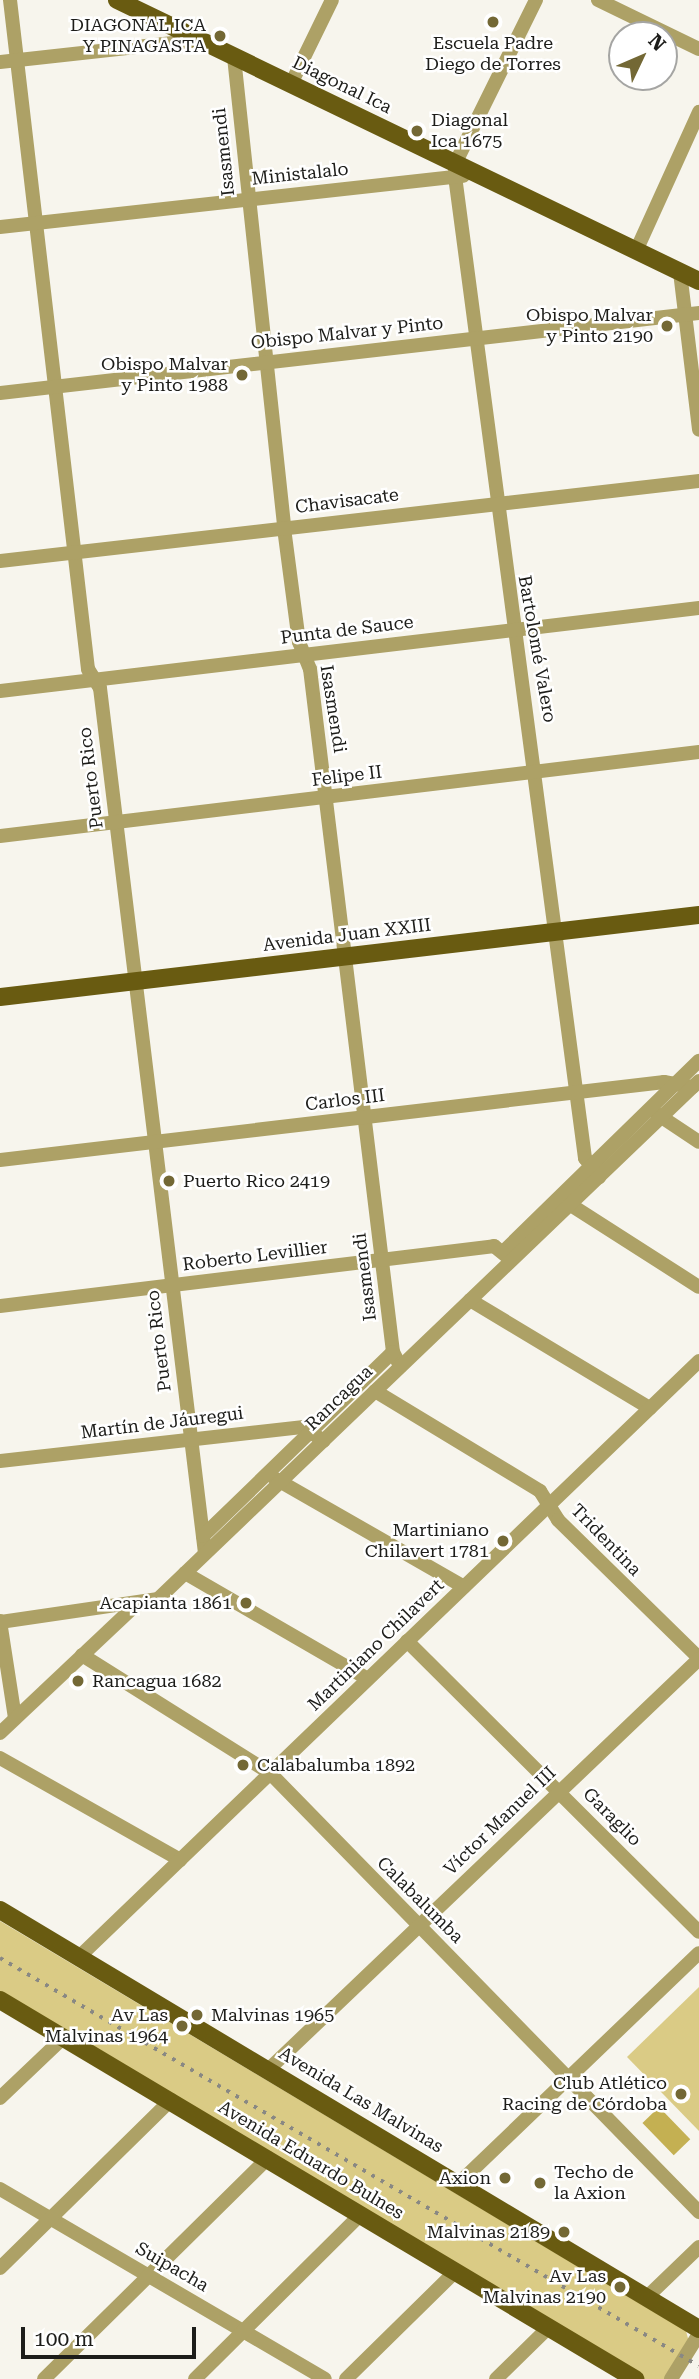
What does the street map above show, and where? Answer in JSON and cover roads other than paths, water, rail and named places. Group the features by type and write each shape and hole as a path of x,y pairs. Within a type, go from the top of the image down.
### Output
{"main road":[{"name":"Diagonal Ica","path":"117,0 291,84 455,170 478,175 699,281"},
{"name":"Avenida Juan XXIII","path":"0,997 699,915"},
{"name":"Avenida Las Malvinas","path":"0,1910 459,2183 699,2331"},
{"name":"Avenida Eduardo Bulnes","path":"0,2000 635,2379"}],"street":[{"name":"Puerto Rico","path":"10,0 55,386 116,824 133,981 205,1553"},
{"path":"291,84 332,0"},
{"path":"455,170 536,0"},
{"path":"598,0 697,46"},
{"path":"0,62 200,40"},
{"name":"Isasmendi","path":"234,57 284,528 326,798 393,1352 400,1366"},
{"path":"636,251 699,112"},
{"name":"Ministalalo","path":"0,227 248,199 455,170"},
{"name":"Bartolomé Valero","path":"455,170 495,503 537,774 576,1094 594,1172"},
{"path":"680,272 699,430"},
{"name":"Obispo Malvar y Pinto","path":"0,393 265,360 699,313"},
{"name":"Chavisacate","path":"0,561 699,481"},
{"name":"Punta de Sauce","path":"0,691 699,608"},
{"name":"Felipe II","path":"0,836 537,774 699,752"},
{"name":"Rancagua","path":"656,1114 679,1080 699,1061"},
{"path":"679,1080 696,1084"},
{"name":"Carlos III","path":"0,1160 679,1080"},
{"name":"Rancagua","path":"203,1536 323,1441 470,1300 507,1256 594,1172 656,1114 696,1084"},
{"path":"656,1114 699,1142"},
{"path":"564,1202 699,1287"},
{"name":"Roberto Levillier","path":"0,1306 494,1246 507,1256"},
{"path":"470,1300 650,1408"},
{"name":"Rancagua","path":"0,1733 138,1603 158,1599 185,1573 274,1478 312,1429 393,1352"},
{"name":"Martiniano Chilavert","path":"79,1957 650,1408 696,1370"},
{"name":"Tridentina","path":"375,1391 551,1503 558,1520 699,1659"},
{"path":"312,1429 323,1441"},
{"name":"Martín de Jáuregui","path":"0,1461 190,1437 312,1429"},
{"path":"274,1478 464,1587"},
{"path":"185,1573 368,1679"},
{"path":"15,1718 0,1621 138,1603"},
{"name":"Garaglio","path":"407,1641 699,1932"},
{"name":"Calabalumba","path":"82,1655 270,1773 699,2212"},
{"name":"Víctor Manuel III","path":"268,2070 699,1659"},
{"path":"0,1758 180,1860"},
{"path":"459,2183 699,1953"},
{"path":"0,2098 63,2038"},
{"path":"0,2268 171,2100"},
{"path":"44,2379 268,2158"},
{"name":"Suipacha","path":"0,2189 325,2379"},
{"path":"195,2379 361,2214"},
{"path":"647,2297 699,2247"},
{"path":"346,2379 456,2271"},
{"path":"496,2379 549,2327"},
{"path":"671,2379 699,2331"}],"railway":[{"path":"0,1958 699,2366"}],"place":[{"name":"Escuela Padre Diego de Torres","path":"493,22"},
{"name":"DIAGONAL ICA Y PINAGASTA","path":"220,36"},
{"name":"Diagonal Ica 1675","path":"417,131"},
{"name":"Obispo Malvar y Pinto 2190","path":"667,326"},
{"name":"Obispo Malvar y Pinto 1988","path":"242,375"},
{"name":"Puerto Rico 2419","path":"169,1181"},
{"name":"Martiniano Chilavert 1781","path":"503,1541"},
{"name":"Acapianta 1861","path":"246,1603"},
{"name":"Rancagua 1682","path":"78,1681"},
{"name":"Calabalumba 1892","path":"243,1765"},
{"name":"Malvinas 1965","path":"197,2015"},
{"name":"Av Las Malvinas 1964","path":"182,2026"},
{"name":"Club Atlético Racing de Córdoba","path":"681,2094"},
{"name":"Axion","path":"505,2178"},
{"name":"Techo de la Axion","path":"540,2183"},
{"name":"Malvinas 2189","path":"564,2232"},
{"name":"Av Las Malvinas 2190","path":"620,2287"}]}
